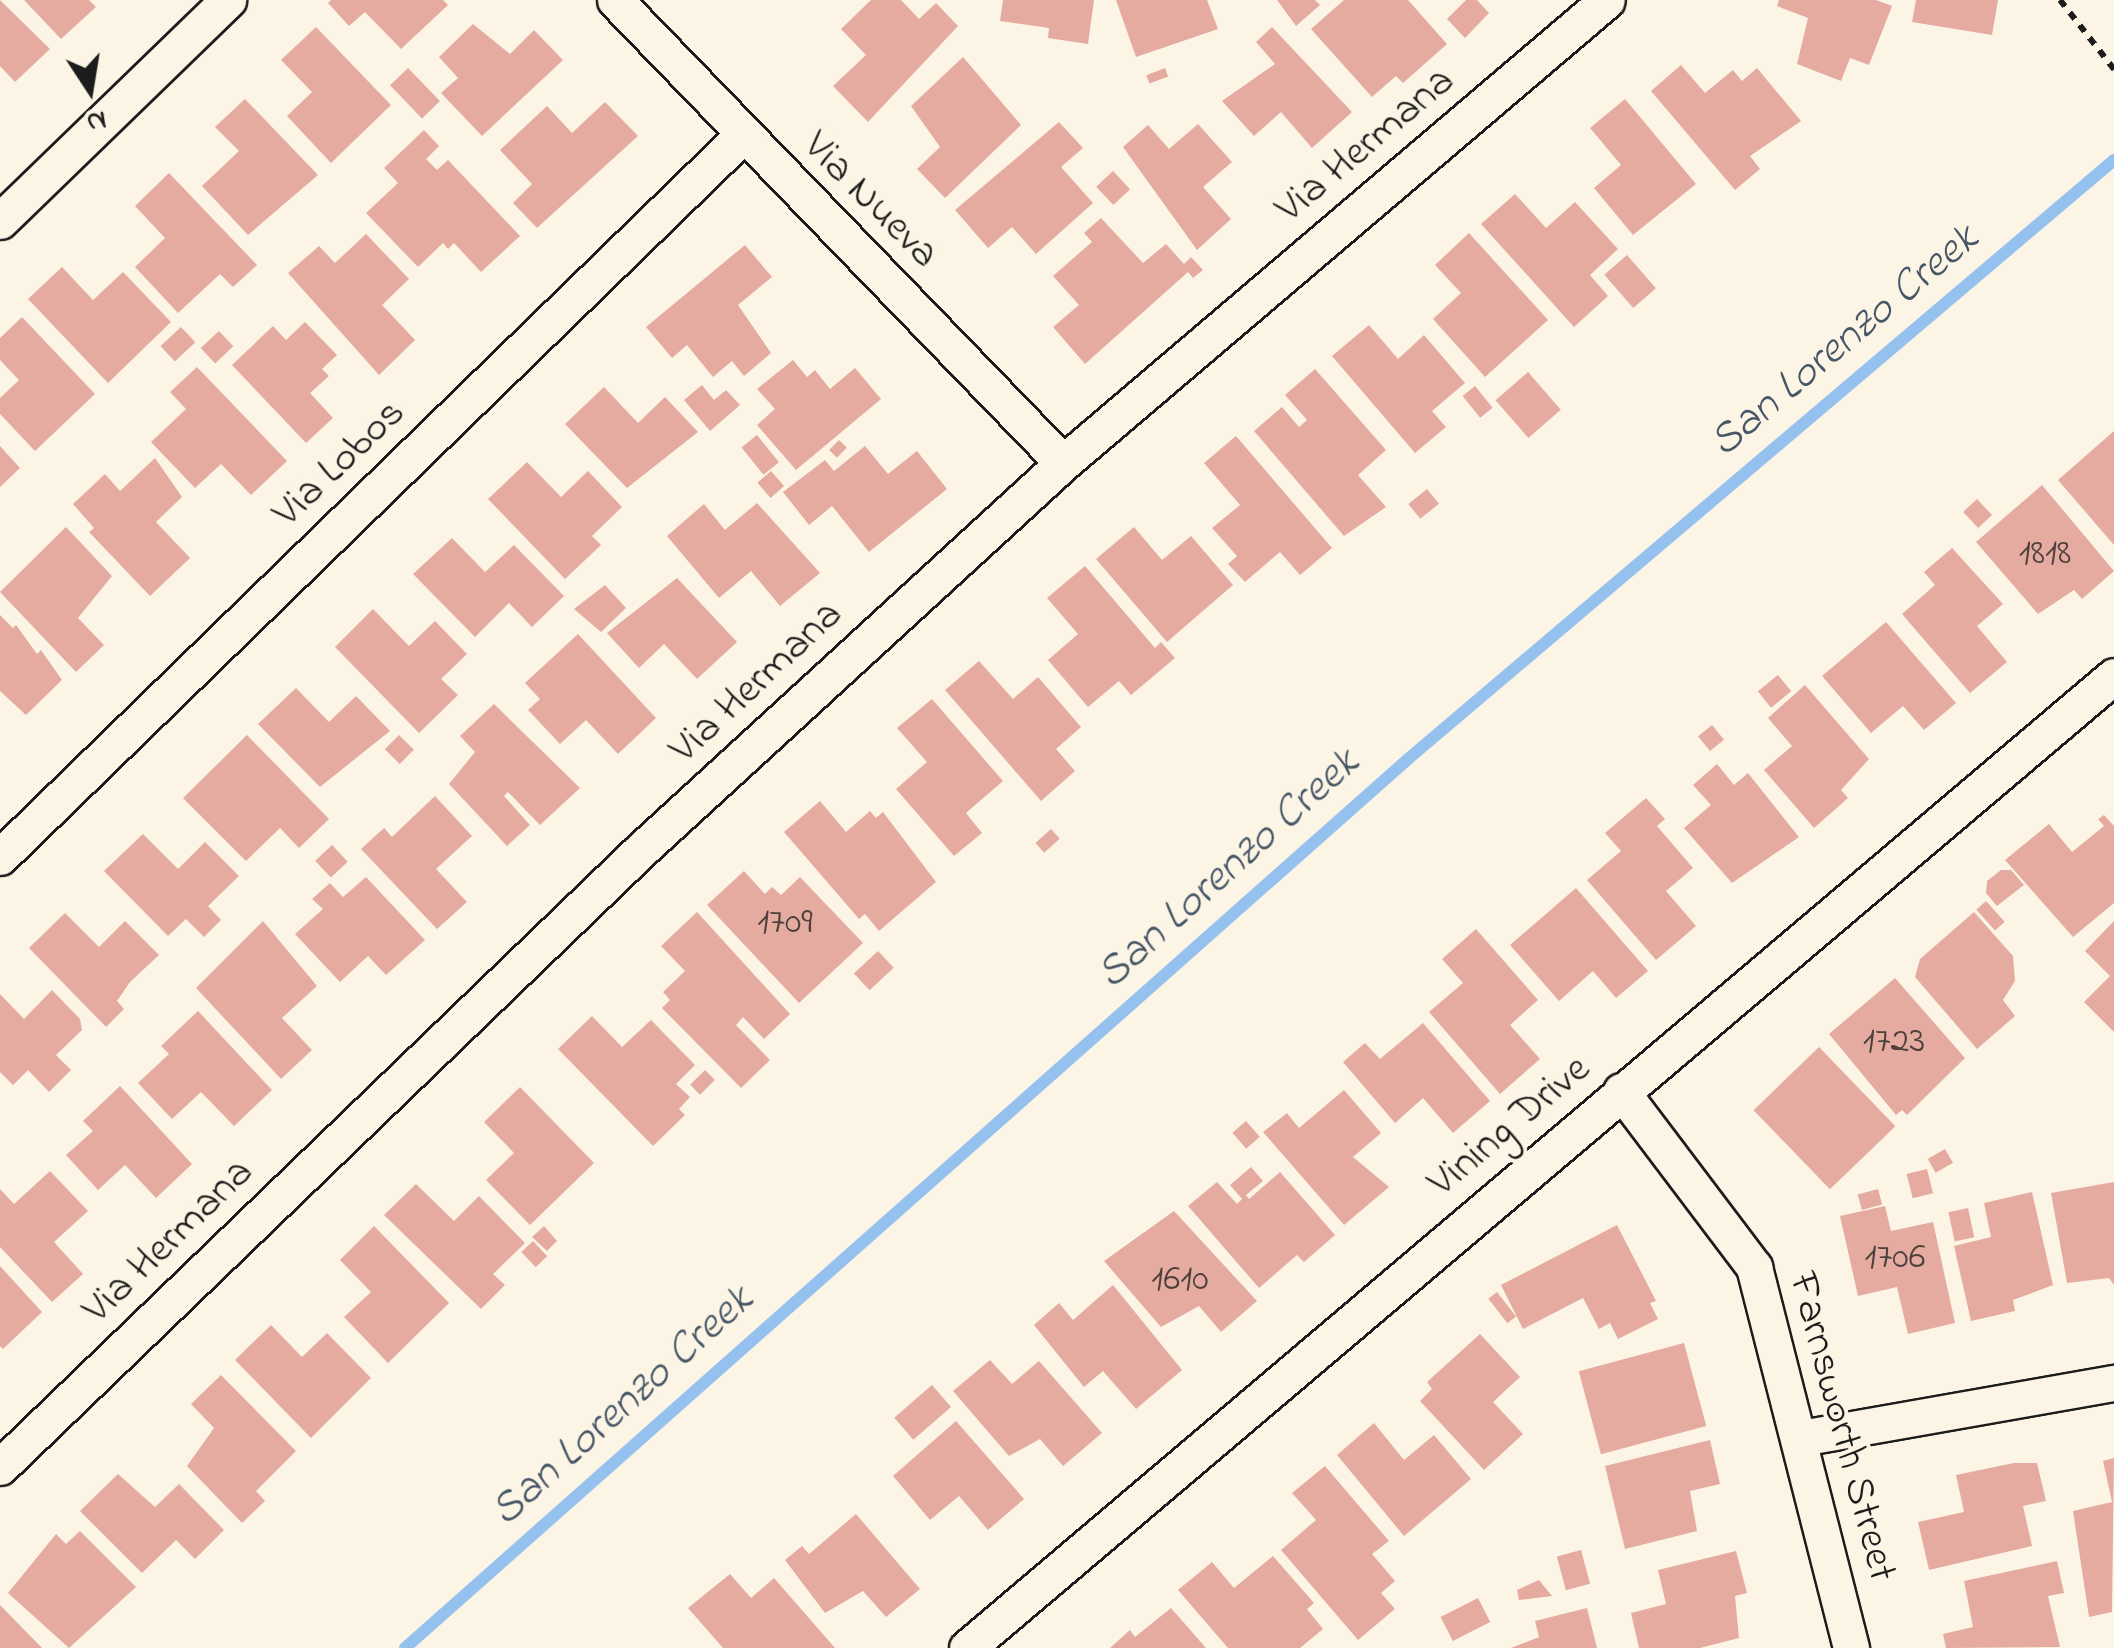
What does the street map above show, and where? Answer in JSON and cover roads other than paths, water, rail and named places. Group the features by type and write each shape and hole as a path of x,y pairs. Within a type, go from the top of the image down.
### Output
{"street":[{"path":"0,220 228,0"},
{"name":"Via Nueva","path":"615,0 742,136 1063,463"},
{"name":"Via Hermana","path":"0,1467 641,850 1063,463 1607,0"},
{"name":"Via Lobos","path":"0,857 742,136"},
{"name":"Vining Drive","path":"967,1648 1621,1092 2111,684"},
{"name":"Farnsworth Street","path":"1621,1092 1754,1267 1801,1438 1851,1648"},
{"path":"1801,1438 2114,1383"}],"waterway":[{"name":"San Lorenzo Creek","path":"405,1648 1408,759 2114,160"}]}
